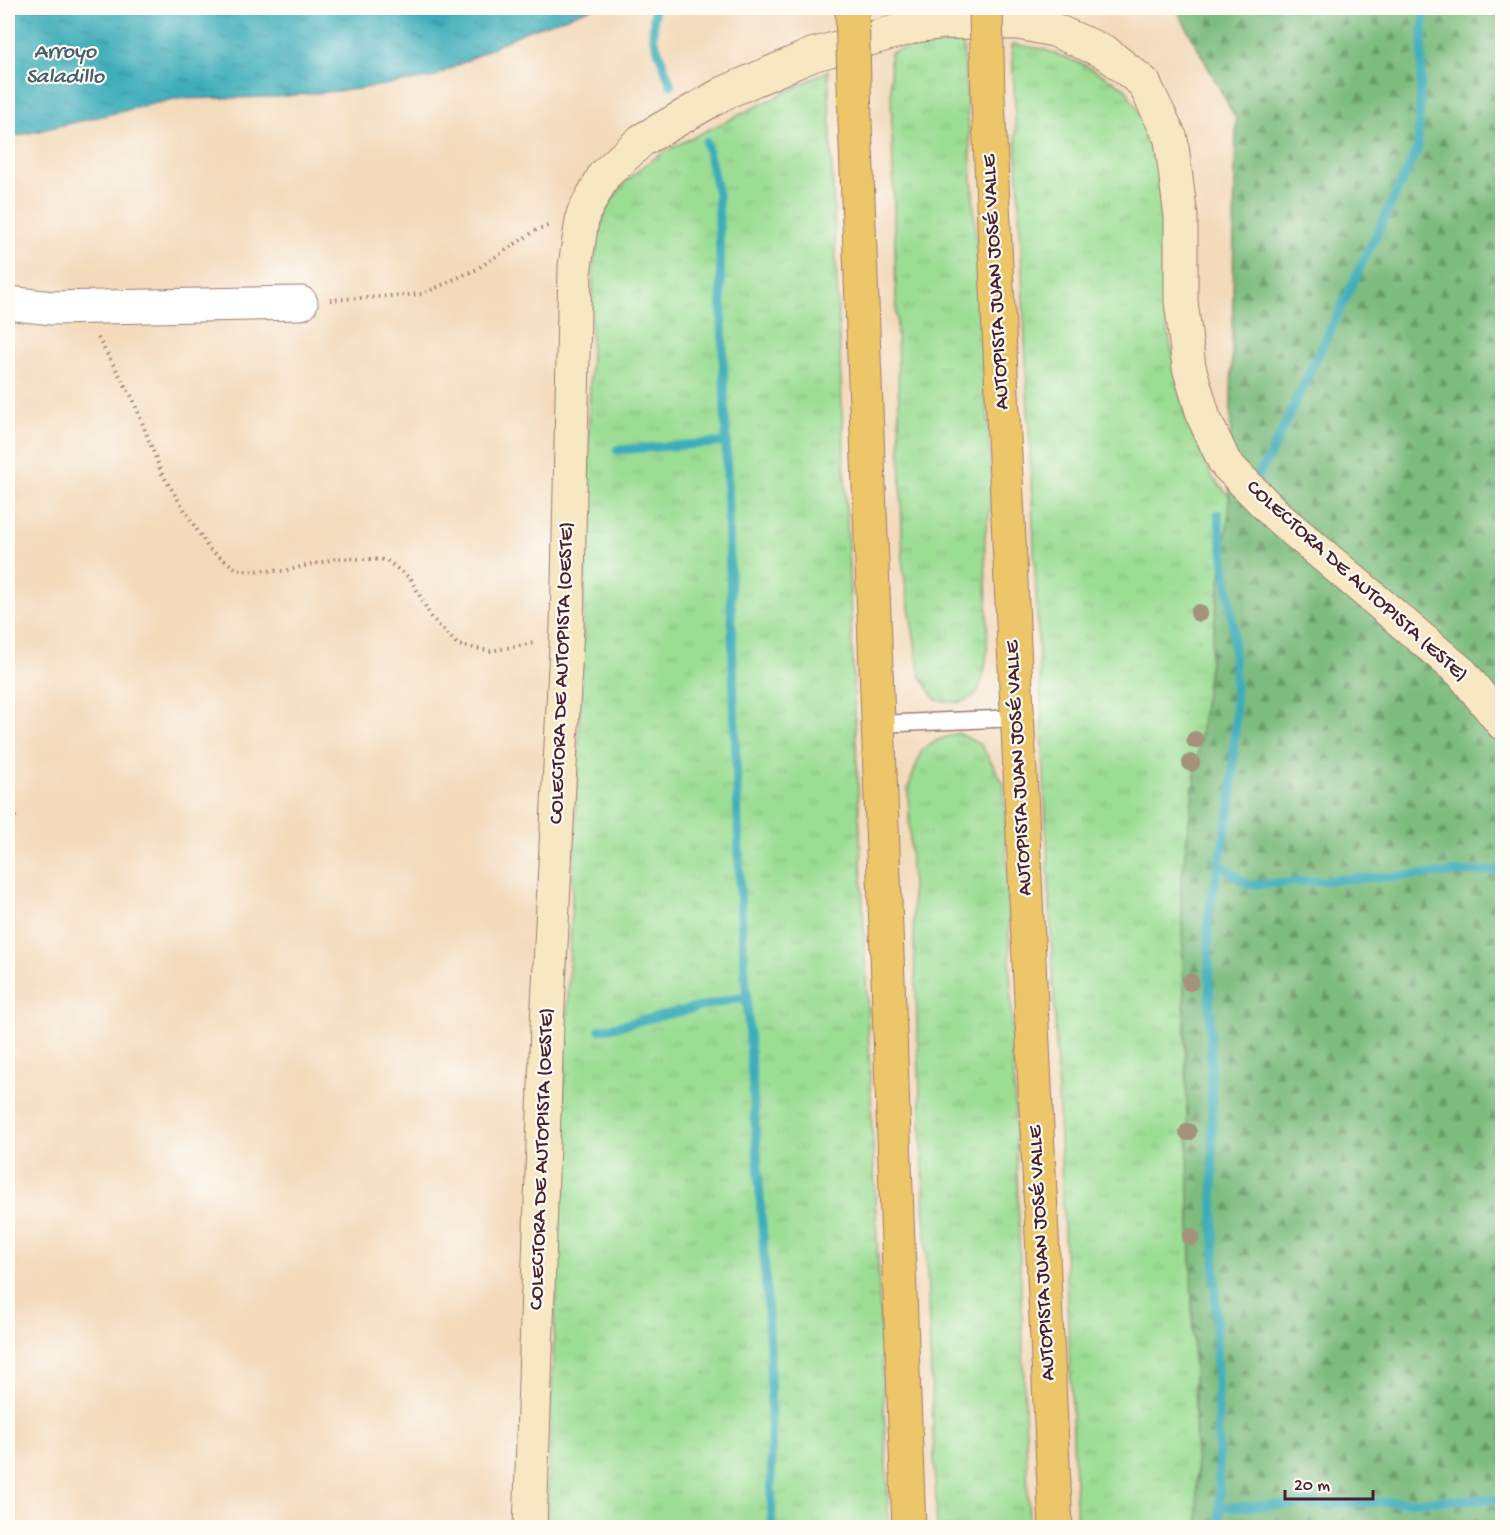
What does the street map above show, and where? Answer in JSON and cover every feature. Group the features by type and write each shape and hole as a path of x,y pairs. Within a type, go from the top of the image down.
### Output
{"highway":[{"path":"852,8 909,1527"},
{"name":"AUTOPISTA JUAN JOSÉ VALLE","path":"986,8 988,99 1056,1527"}],"main road":[{"name":"COLECTORA DE AUTOPISTA (ESTE)","path":"916,26 946,22 1019,23 1054,30 1106,51 1144,83 1171,139 1181,217 1181,301 1189,367 1204,418 1225,463 1278,517 1462,673 1503,723"},
{"name":"COLECTORA DE AUTOPISTA (OESTE)","path":"530,1527 548,1013 567,626 575,266 583,214 604,175 642,140 714,99 812,55 916,26"}],"street":[{"path":"8,303 52,308 301,303"}],"lane":[{"path":"878,724 1018,718"}],"path":[{"path":"301,303 422,294 477,269 538,229 583,214"},
{"path":"98,338 133,399 162,474 209,549 238,570 284,571 339,558 386,560 411,579 431,617 458,645 490,651 530,645 567,626"},
{"path":"8,840 16,813"},
{"path":"8,1416 13,1415"}],"green space":[{"path":"1176,8 1502,8 1502,1527 1198,1527 1181,885 1229,512 1236,119"},
{"path":"963,42 993,500 985,537 987,646 985,668 980,685 972,697 955,702 936,700 920,675 903,569 890,53 908,47"},
{"path":"1012,44 1043,49 1085,65 1125,88 1143,119 1158,156 1165,242 1167,327 1185,414 1212,477 1274,544 1502,1527 1077,1527"},
{"path":"828,71 889,1527 546,1528 584,610 593,270 598,236 606,212 621,188 649,162 682,143"},
{"path":"958,733 981,745 1004,784 1029,1527 937,1527 908,788 922,750 938,740"}],"water":[{"name":"Arroyo Saladillo","path":"8,8 593,8 524,32 434,77 359,89 275,97 174,99 8,138"}],"waterway":[{"path":"654,8 653,37 671,85"},
{"path":"1258,476 1418,148 1424,8"},
{"path":"706,142 718,194 741,914 770,1345 772,1528"},
{"path":"617,450 727,442"},
{"path":"1218,514 1233,625 1236,713 1231,804 1208,917 1220,1528"},
{"path":"1219,864 1248,885 1502,870"},
{"path":"600,1030 747,996"},
{"path":"1219,1507 1495,1499"}]}
